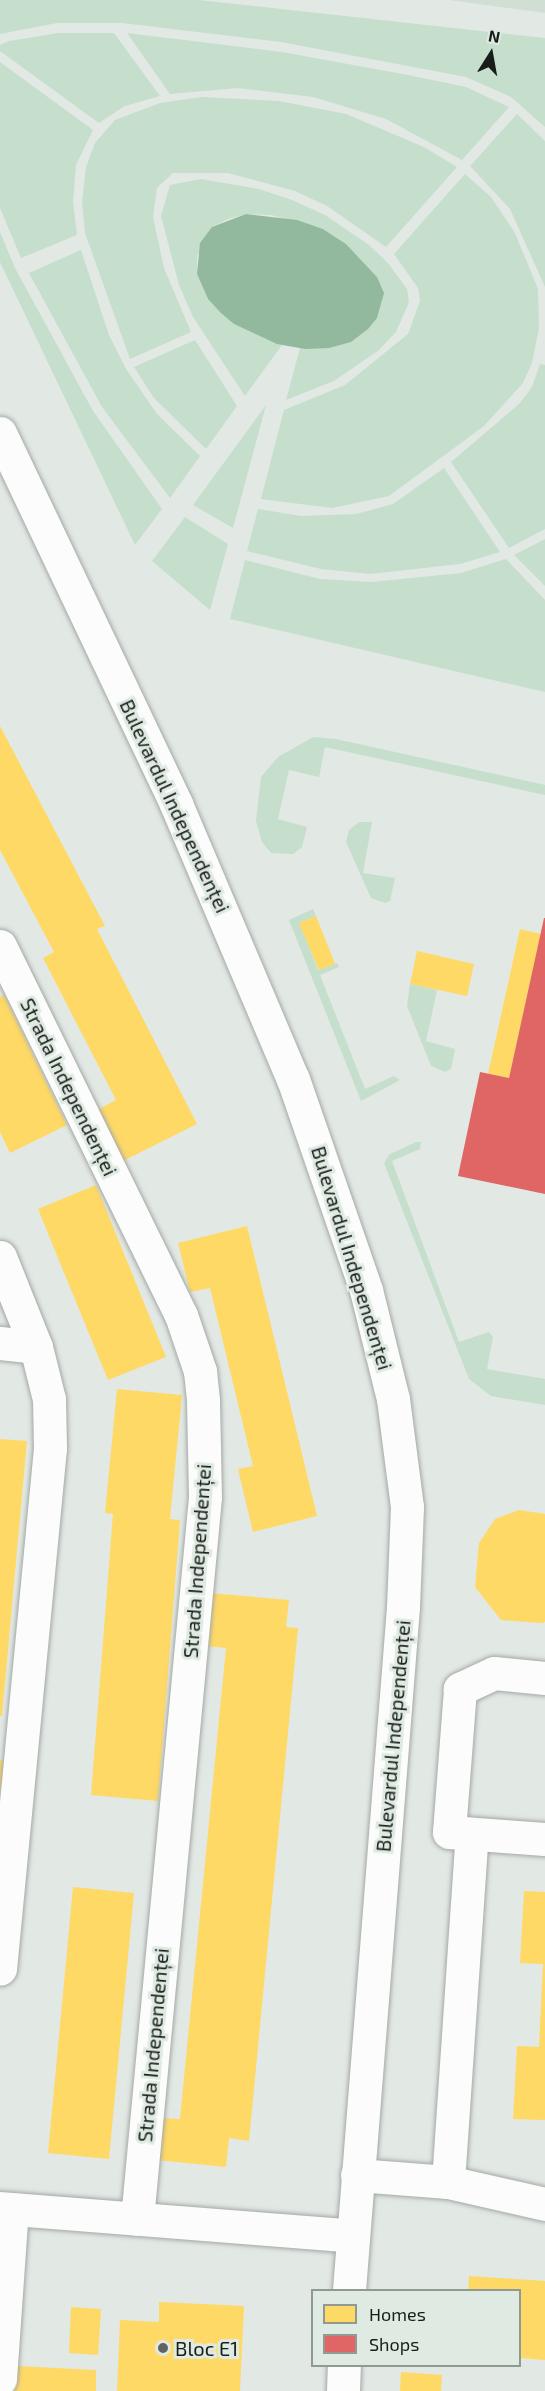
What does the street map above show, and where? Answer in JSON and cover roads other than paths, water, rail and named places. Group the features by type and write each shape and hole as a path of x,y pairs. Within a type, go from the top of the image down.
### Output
{"street":[{"name":"Bulevardul Independenței","path":"0,433 176,804 293,1079 359,1269 393,1399 407,1507 403,1607 349,2289"},
{"name":"Strada Independenței","path":"0,946 181,1315 200,1371 203,1401 205,1497 137,2219"},
{"path":"0,1257 36,1347 49,1399 50,1448 0,1969"},
{"path":"0,1343 36,1347"},
{"path":"545,1678 494,1673 460,1689 449,1832 545,1839"},
{"path":"448,2182 472,1834"},
{"path":"357,2175 448,2182 545,2204"},
{"path":"0,2379 6,2208 353,2236"},
{"path":"343,2391 344,2367"}],"place":[{"name":"Bloc E1","path":"163,2348"}]}
